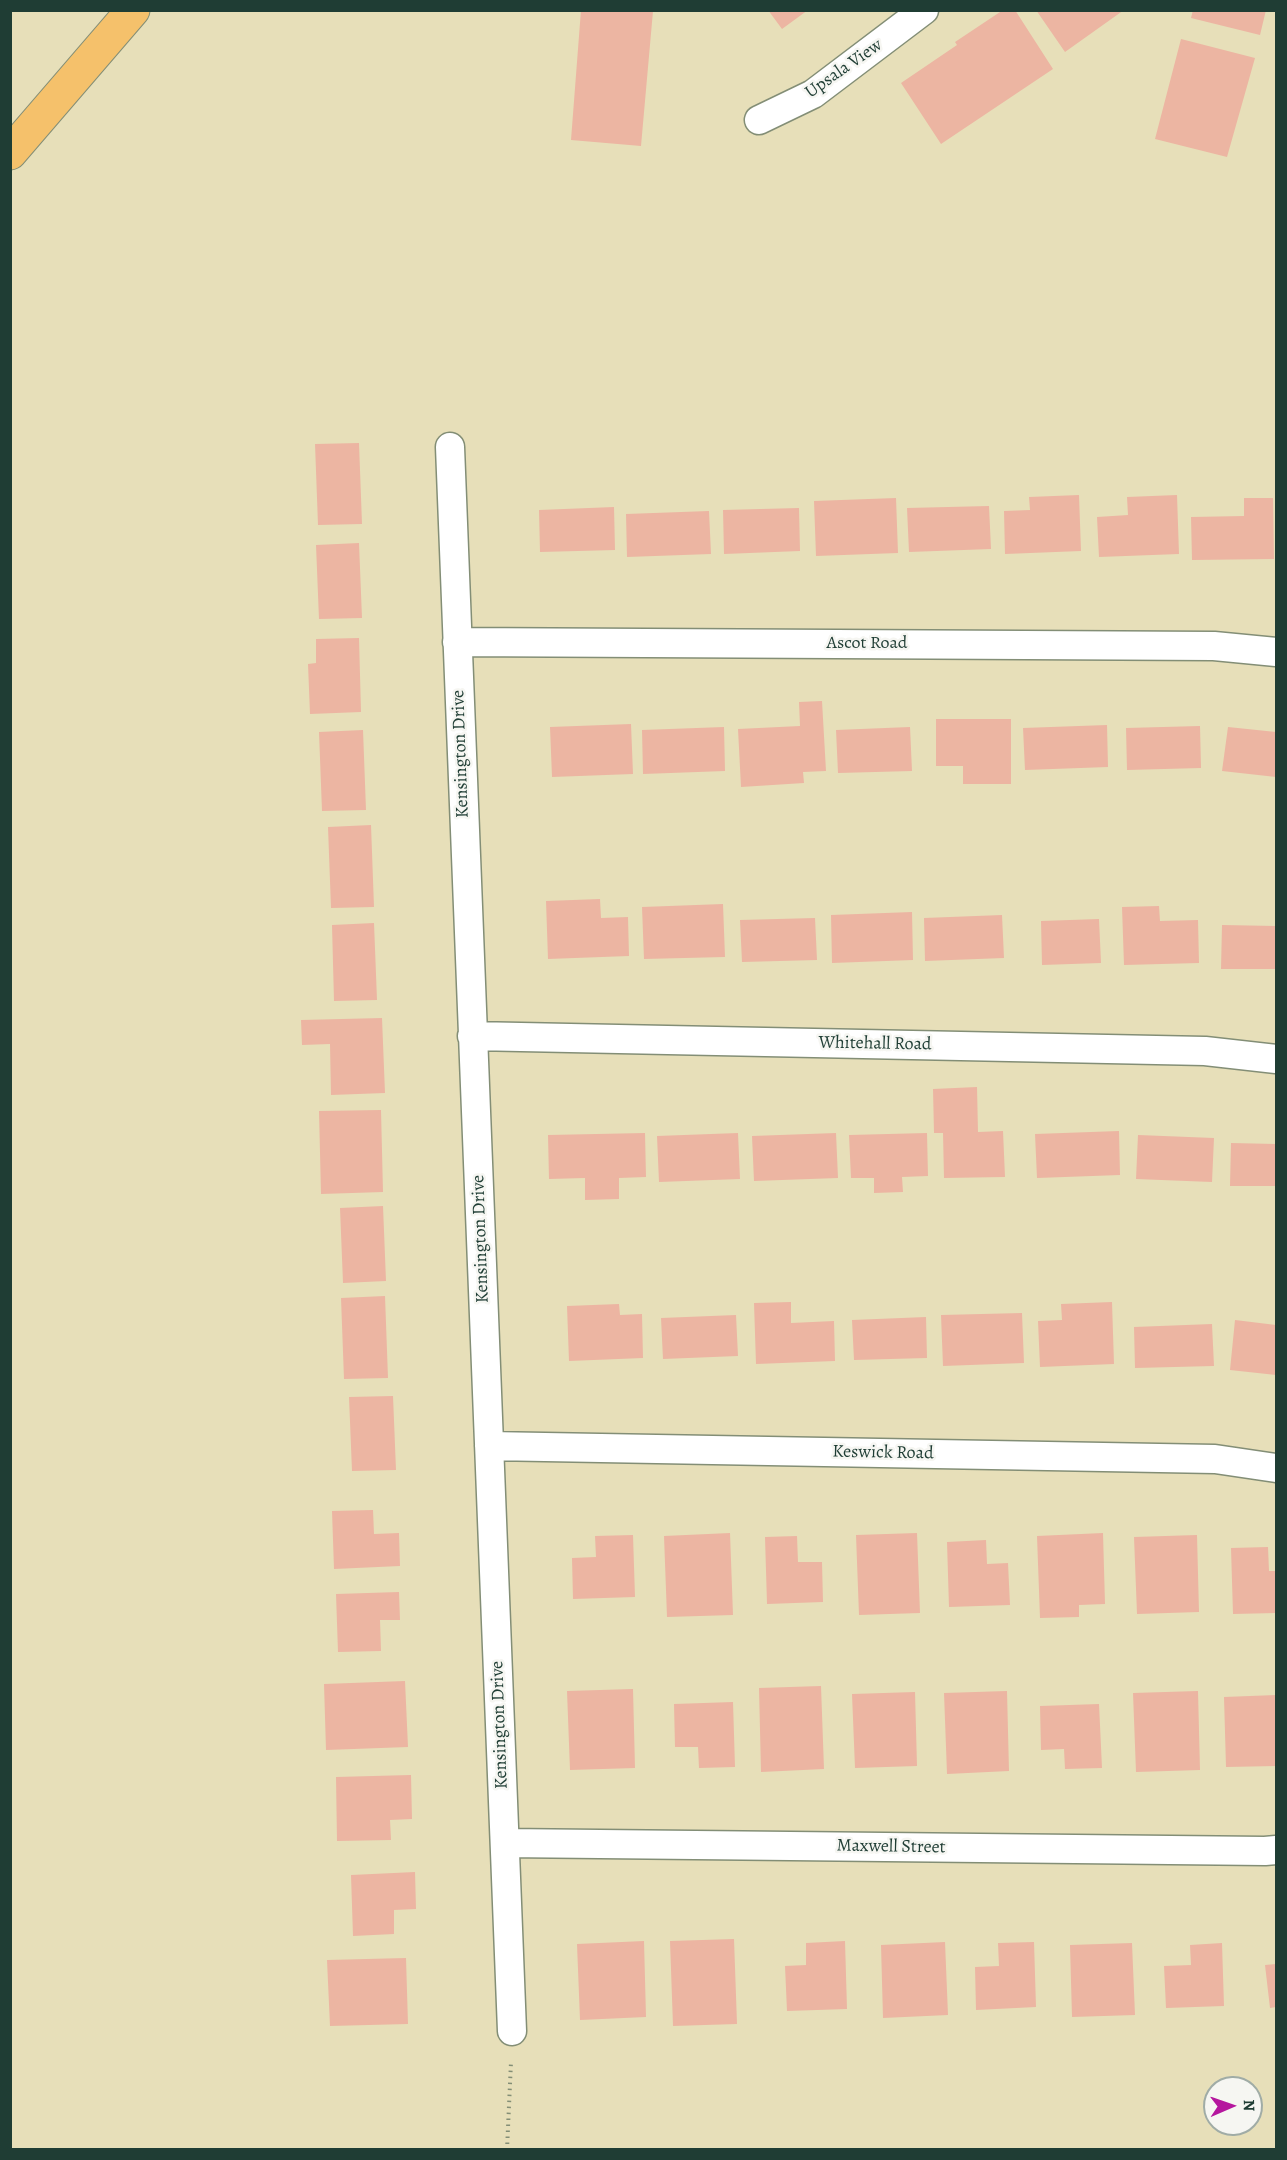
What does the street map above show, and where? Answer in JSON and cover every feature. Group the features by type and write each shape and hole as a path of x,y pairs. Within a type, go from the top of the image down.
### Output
{"highway":[{"path":"10,153 133,10"}],"street":[{"name":"Upsala View","path":"759,120 813,94 924,10"},
{"name":"Kensington Drive","path":"450,447 512,2031"},
{"name":"Ascot Road","path":"457,642 1214,646 1276,652"},
{"name":"Whitehall Road","path":"472,1036 1205,1051 1276,1059"},
{"name":"Keswick Road","path":"489,1446 1215,1458 1276,1468"},
{"name":"Maxwell Street","path":"505,1844 1276,1850"}],"path":[{"path":"507,2150 512,2031"}],"building":[{"path":"581,10 653,11 641,146 571,140"},
{"path":"768,10 808,10 782,29"},
{"path":"1003,10 1015,10 1053,69 941,144 901,83 957,45 955,42"},
{"path":"1036,10 1124,10 1065,52"},
{"path":"1193,10 1266,10 1260,35 1191,18"},
{"path":"1181,39 1255,58 1227,157 1155,139"},
{"path":"359,443 362,524 318,525 315,444"},
{"path":"1079,495 1081,551 1005,554 1004,511 1030,510 1029,497"},
{"path":"1177,495 1179,554 1099,557 1097,517 1128,515 1127,497"},
{"path":"896,498 898,553 816,556 814,501"},
{"path":"1244,498 1273,498 1274,559 1192,560 1191,517 1244,516"},
{"path":"989,506 991,549 909,552 907,508"},
{"path":"614,507 615,550 540,552 539,510"},
{"path":"799,508 800,551 724,554 723,510"},
{"path":"709,511 711,554 627,557 626,514"},
{"path":"359,543 362,618 319,619 316,545"},
{"path":"359,638 361,712 310,714 308,664 316,663 316,639"},
{"path":"822,701 826,771 803,772 804,783 741,787 738,729 800,726 799,702"},
{"path":"936,719 1011,719 1011,784 963,784 963,766 936,766"},
{"path":"631,724 633,774 552,777 550,727"},
{"path":"1107,725 1108,767 1025,770 1023,728"},
{"path":"1200,726 1201,768 1127,770 1126,728"},
{"path":"724,727 725,771 643,774 642,730"},
{"path":"910,727 912,771 838,773 836,730"},
{"path":"1228,727 1276,732 1276,777 1222,771"},
{"path":"363,730 366,810 322,811 319,732"},
{"path":"371,825 374,907 331,908 328,827"},
{"path":"600,899 601,918 628,917 629,956 548,959 546,901"},
{"path":"723,904 725,957 644,959 642,907"},
{"path":"1159,906 1160,921 1198,920 1199,963 1124,965 1122,907"},
{"path":"912,912 913,960 832,963 831,915"},
{"path":"1002,915 1004,958 925,961 924,918"},
{"path":"815,918 817,960 742,962 740,920"},
{"path":"1099,919 1101,963 1042,965 1041,921"},
{"path":"374,923 377,1000 334,1001 332,925"},
{"path":"1222,925 1276,926 1276,969 1221,969"},
{"path":"382,1018 385,1093 331,1095 330,1044 302,1045 301,1020"},
{"path":"977,1087 978,1132 1003,1131 1005,1177 944,1178 943,1133 934,1133 933,1089"},
{"path":"381,1110 383,1192 321,1194 319,1111"},
{"path":"1119,1131 1120,1175 1037,1178 1035,1134"},
{"path":"645,1133 646,1177 619,1178 619,1199 585,1200 585,1178 549,1179 548,1135"},
{"path":"738,1133 740,1179 659,1182 657,1136"},
{"path":"836,1133 838,1178 754,1181 752,1136"},
{"path":"927,1133 928,1176 902,1177 903,1192 874,1193 874,1178 851,1178 849,1135"},
{"path":"1138,1135 1214,1138 1212,1182 1136,1179"},
{"path":"1231,1143 1276,1144 1276,1186 1230,1186"},
{"path":"383,1206 386,1281 343,1283 340,1208"},
{"path":"385,1296 388,1378 344,1379 341,1298"},
{"path":"791,1302 791,1323 834,1321 835,1361 756,1364 754,1303"},
{"path":"1112,1302 1114,1364 1040,1367 1038,1321 1062,1320 1061,1304"},
{"path":"619,1304 620,1315 642,1314 643,1358 569,1361 567,1306"},
{"path":"1022,1313 1024,1363 943,1366 941,1315"},
{"path":"736,1315 738,1356 663,1359 661,1318"},
{"path":"926,1317 927,1358 854,1360 852,1320"},
{"path":"1235,1320 1276,1325 1276,1375 1230,1370"},
{"path":"1212,1324 1214,1366 1135,1368 1134,1327"},
{"path":"393,1396 396,1470 352,1471 349,1397"},
{"path":"373,1510 374,1534 399,1533 400,1566 334,1569 332,1511"},
{"path":"730,1533 733,1615 667,1617 664,1536"},
{"path":"917,1533 920,1613 859,1615 856,1535"},
{"path":"1103,1533 1105,1604 1079,1605 1079,1617 1040,1618 1037,1536"},
{"path":"633,1535 635,1597 573,1599 572,1558 596,1557 595,1536"},
{"path":"1197,1535 1199,1612 1137,1614 1134,1537"},
{"path":"797,1536 798,1562 822,1562 823,1602 767,1604 765,1537"},
{"path":"986,1540 987,1564 1008,1563 1010,1605 949,1607 947,1542"},
{"path":"1268,1547 1269,1571 1276,1571 1276,1613 1233,1614 1231,1548"},
{"path":"399,1592 400,1620 380,1620 381,1651 338,1652 336,1594"},
{"path":"405,1681 408,1747 326,1750 324,1684"},
{"path":"821,1686 824,1769 761,1772 759,1688"},
{"path":"633,1689 635,1768 570,1770 567,1691"},
{"path":"1007,1691 1009,1771 947,1774 944,1693"},
{"path":"1198,1691 1200,1770 1136,1772 1133,1693"},
{"path":"915,1692 917,1766 855,1768 852,1694"},
{"path":"1276,1695 1276,1766 1226,1767 1224,1697"},
{"path":"733,1702 735,1767 699,1768 698,1747 675,1747 674,1704"},
{"path":"1099,1704 1102,1768 1065,1769 1064,1749 1041,1750 1040,1706"},
{"path":"411,1775 412,1819 390,1820 391,1840 337,1841 336,1777"},
{"path":"415,1872 416,1909 394,1910 394,1934 353,1936 351,1875"},
{"path":"734,1939 737,2024 673,2026 670,1941"},
{"path":"644,1941 646,2017 580,2020 577,1944"},
{"path":"845,1941 847,2009 787,2011 785,1966 806,1965 806,1943"},
{"path":"945,1942 948,2015 883,2018 881,1945"},
{"path":"1034,1942 1036,2007 976,2010 975,1967 999,1966 998,1943"},
{"path":"1132,1943 1135,2015 1072,2017 1070,1945"},
{"path":"1222,1943 1224,2006 1166,2008 1164,1966 1191,1965 1190,1945"},
{"path":"406,1958 408,2024 330,2026 327,1960"},
{"path":"1276,1964 1276,2007 1270,2008 1265,1965"}]}
